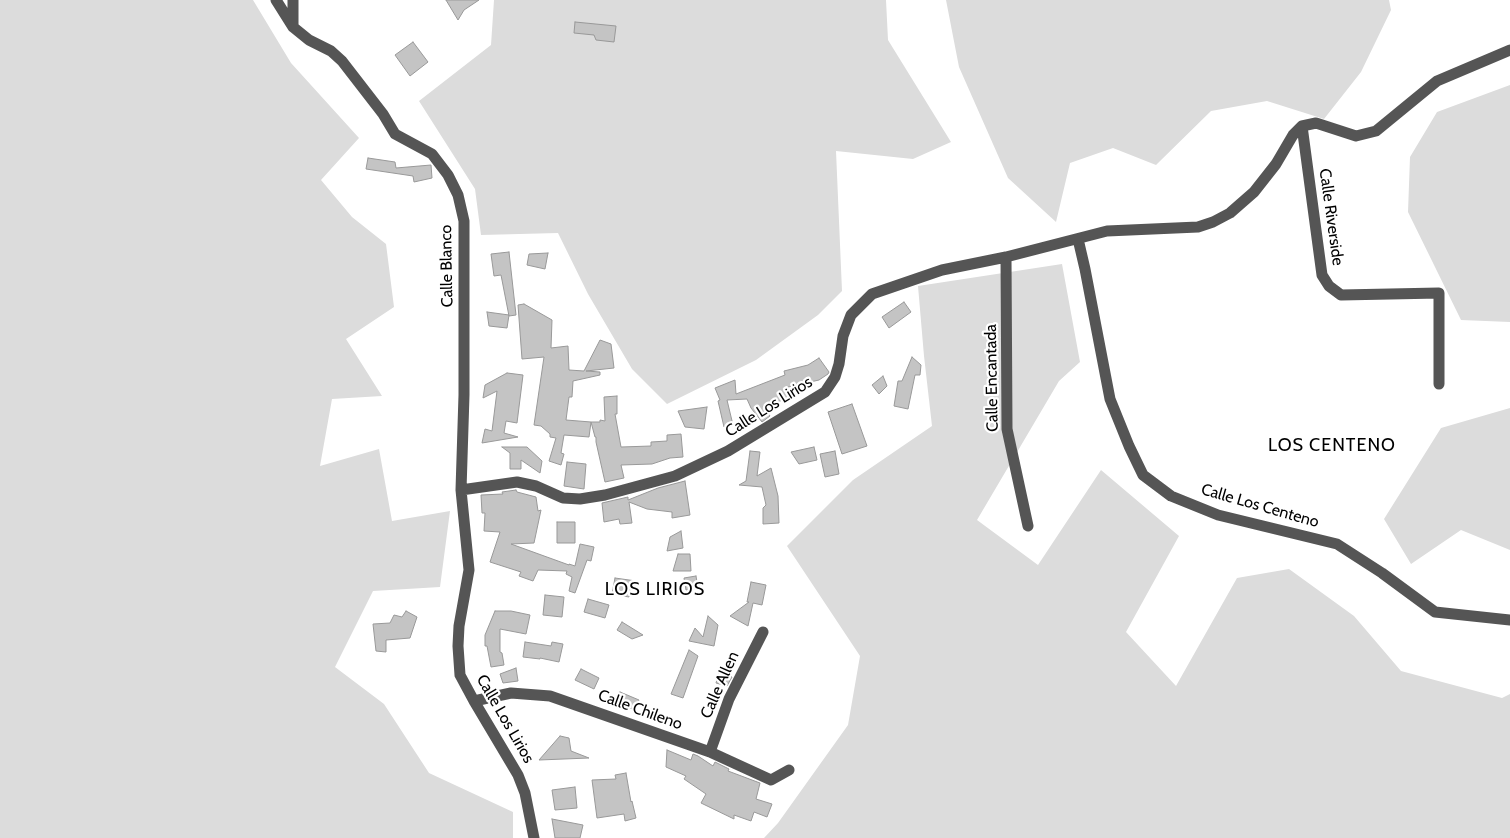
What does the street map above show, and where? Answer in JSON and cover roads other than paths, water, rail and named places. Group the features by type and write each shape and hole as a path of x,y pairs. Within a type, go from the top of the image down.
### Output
{"street":[{"name":"Calle Blanco","path":"276,0 293,27 309,40 331,50 342,61 383,114 395,134 432,154 448,175 458,195 464,221 464,395 461,490"},
{"path":"293,0 293,27"},
{"path":"1302,126 1316,123 1356,136 1376,131 1437,81 1510,50"},
{"name":"Calle Los Lirios","path":"534,838 525,793 518,775 460,674 459,626 469,570 461,490 517,482 536,486 563,498 580,499 605,495 675,476 728,451 825,392 835,377 843,336 852,315 872,294 942,270 1006,257 1107,231 1198,227 1213,222 1230,213 1254,192 1302,126"},
{"name":"Calle Riverside","path":"1302,126 1322,275 1329,286 1341,295 1439,293 1439,384"},
{"name":"Calle Los Centeno","path":"1078,239 1086,269 1110,400 1143,476 1171,496 1218,515 1337,544 1382,573 1436,612 1510,620"},
{"name":"Calle Encantada","path":"1006,257 1007,429 1028,526"},
{"name":"Calle Allen","path":"710,752 729,699 763,632"},
{"name":"Calle Chileno","path":"474,701 511,693 550,696 710,752 771,780 789,770"}],"district":[{"name":"LOS CENTENO","path":"1332,446"},
{"name":"LOS LIRIOS","path":"655,590"}]}
